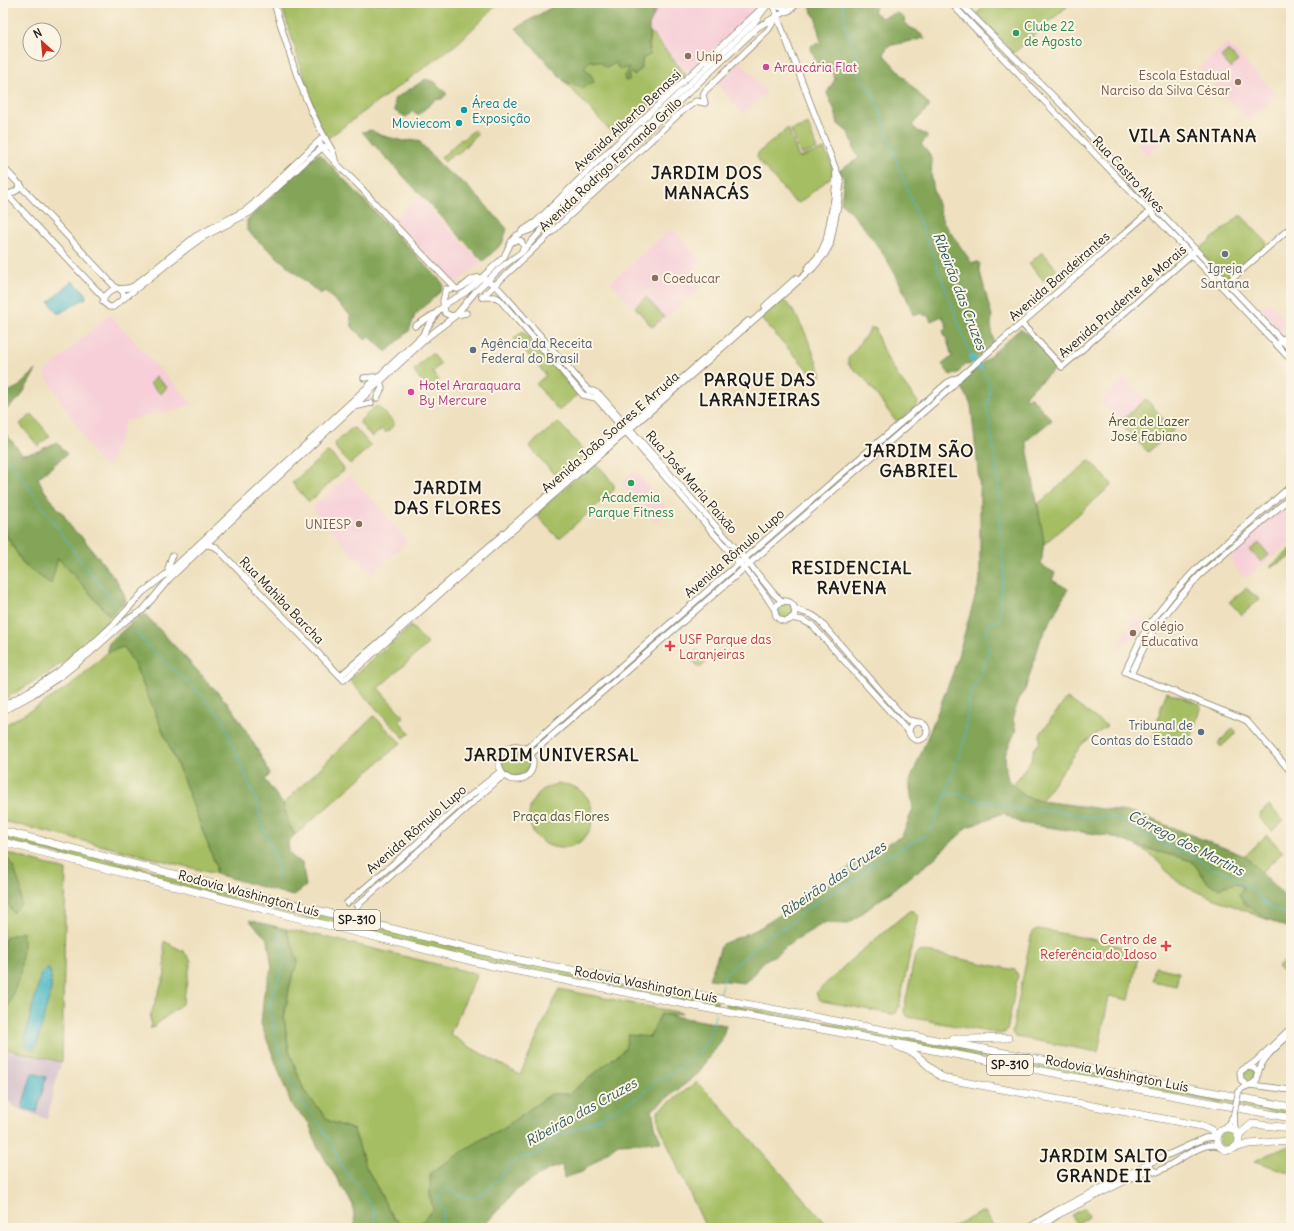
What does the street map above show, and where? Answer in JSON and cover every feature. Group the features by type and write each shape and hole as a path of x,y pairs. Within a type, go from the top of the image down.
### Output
{"highway":[{"name":"Rodovia Washington Luís","path":"3,831 440,942 515,959 1291,1107"},
{"name":"Rodovia Washington Luís","path":"3,842 284,915 469,960 710,1009 1291,1118"},
{"path":"912,1035 963,1039 1008,1038"},
{"path":"886,1041 914,1053 940,1076 947,1079 1202,1126 1211,1130 1217,1137 1219,1146 1225,1150 1248,1144 1291,1141"},
{"path":"1237,1134 1249,1126 1256,1124 1291,1128"},
{"path":"1217,1137 1222,1130 1230,1128 1246,1140 1251,1141 1291,1138"},
{"path":"1233,1149 1238,1144 1237,1134"}],"street":[{"path":"274,3 292,63 325,147 333,152 335,160 401,233 455,289"},
{"path":"3,711 32,695 61,676 127,620 143,610 170,578 203,544 379,380 429,336 455,316 504,257 511,242 517,235 533,229 550,215 754,23 768,3"},
{"path":"772,3 785,35"},
{"path":"776,3 787,11"},
{"path":"415,326 438,311 447,303 500,269 522,252 535,236 758,27 787,11 798,3"},
{"name":"Rua Castro Alves","path":"951,3 1097,155 1149,212 1227,283 1291,350"},
{"name":"Rua Castro Alves","path":"960,3 1067,110 1155,207 1194,252 1222,288 1291,360"},
{"path":"785,35 783,18 787,11"},
{"name":"Avenida Rodrigo Fernando Grillo","path":"482,297 680,113 696,101 705,103 703,95 705,91 768,30 777,16"},
{"name":"Avenida João Soares E Arruda","path":"342,678 626,429 820,262 830,245 841,181 836,173 785,35"},
{"path":"680,113 691,91"},
{"path":"104,298 109,292 118,288 128,288 134,286 196,236 251,206 322,140"},
{"path":"3,190 104,298 104,302 113,307 194,243 251,212 305,162 325,147"},
{"path":"3,167 124,293 124,298"},
{"path":"7,195 14,193 21,185"},
{"name":"Avenida Bandeirantes","path":"978,361 1155,207"},
{"path":"554,219 563,219 568,217"},
{"path":"1222,288 1291,227"},
{"path":"511,242 517,240 521,241 524,247 522,252"},
{"name":"Avenida Prudente de Morais","path":"1026,328 1062,367 1194,252"},
{"path":"445,291 450,288 458,290 473,279 485,279 497,284 500,269"},
{"path":"445,279 446,286 443,296 444,310 448,315 455,316 466,313"},
{"name":"Rua José Maria Paixão","path":"497,284 502,287 504,294 588,391 593,391 600,395 626,429 740,563 764,593 775,610"},
{"name":"Rua José Maria Paixão","path":"482,297 499,299 583,395 596,398 626,429 745,559 775,596 782,602"},
{"path":"3,706 30,691 52,676 88,648 115,623 143,592 203,544 353,407 422,336 438,311"},
{"path":"1026,328 1025,324 1027,319"},
{"path":"1022,324 1026,328"},
{"path":"1277,345 1291,332"},
{"name":"Avenida Rômulo Lupo","path":"531,754 951,388 960,377 978,361"},
{"path":"364,378 370,376 379,380 382,388 377,398"},
{"name":"Avenida Rômulo Lupo","path":"526,749 947,383 960,377"},
{"path":"353,407 371,403"},
{"path":"1128,673 1133,655 1148,627 1174,593 1196,569 1291,486"},
{"path":"1128,673 1154,631 1176,600 1200,575 1291,497"},
{"name":"Rua Mahiba Barcha","path":"203,544 216,547 342,678"},
{"path":"169,572 168,569 172,556"},
{"path":"143,592 148,596 150,602"},
{"path":"134,602 133,605 136,608 143,610"},
{"path":"779,603 790,603 794,609 812,615 818,619 902,715 908,720 920,722 925,725 927,728 926,734 922,739 915,739 910,734 812,625 802,620 791,618 785,621 776,617 775,610 779,603"},
{"path":"791,618 793,616 794,609"},
{"path":"1128,673 1205,703 1247,722 1291,772"},
{"path":"910,734 910,727 916,722"},
{"path":"512,746 522,746 531,754 533,764 532,769 525,777 515,780 505,776 501,771 498,761 502,752 507,748 512,746"},
{"name":"Avenida Rômulo Lupo","path":"347,903 413,847 459,805 501,771"},
{"name":"Avenida Rômulo Lupo","path":"357,906 499,779 505,776"},
{"path":"1291,1028 1248,1067 1240,1072 1240,1078 1246,1084 1291,1090"},
{"path":"1237,1134 1234,1114 1238,1093 1246,1084 1255,1083 1264,1060 1291,1033"},
{"path":"1248,1067 1254,1068 1262,1082 1269,1088"},
{"path":"1222,1130 1227,1126 1234,1114"},
{"path":"1039,1228 1058,1215 1150,1166 1156,1160 1205,1138 1217,1137"},
{"path":"1150,1166 1154,1172 1157,1172 1205,1146 1214,1144 1219,1146"},
{"path":"1156,1160 1161,1162 1162,1169"},
{"path":"1028,1228 1056,1211 1150,1166"}],"shaded area":[{"name":"Unip","path":"659,3 763,3 686,75 650,31 650,22"},
{"name":"Escola Estadual Narciso da Silva César","path":"1227,43 1277,95 1249,121 1199,68"},
{"path":"741,62 767,92 743,114 717,84"},
{"path":"1155,124 1167,137 1147,155 1136,142"},
{"path":"418,197 481,262 458,282 453,282 393,220"},
{"name":"Coeducar","path":"671,229 674,230 703,262 693,271 693,277 702,287 653,329 611,282"},
{"path":"1269,302 1291,326 1281,337 1258,312"},
{"path":"109,314 193,405 126,421 109,466 99,463 44,373"},
{"path":"1125,378 1146,399 1119,423 1100,401"},
{"path":"635,471 669,510 655,522 621,483"},
{"name":"UNIESP","path":"348,476 351,476 407,542 372,574 312,508"},
{"path":"1291,500 1291,541 1249,577 1244,577 1233,566 1233,551"},
{"name":"Colégio Educativa","path":"1135,615 1145,623 1140,635 1117,647"},
{"path":"3,1048 62,1062 57,1076 47,1119 16,1108 9,1101 3,1099"}],"green space":[{"path":"281,3 499,3 458,43 328,138 317,119"},
{"path":"559,3 659,3 649,26 650,55 643,58 641,69 634,75 631,73 629,75 629,80 625,81 624,75 628,71 629,67 620,70 615,63 607,68 600,62 590,61 584,67 592,76 594,82 582,88 564,81 516,28"},
{"path":"810,3 874,3 876,7 874,13 879,15 880,18 897,13 904,18 905,23 925,38 888,46 884,55 930,106 912,125 918,131 927,135 927,138 921,144 929,154 932,161 931,173 934,191 943,222 972,263 978,262 980,264 979,268 992,317 991,325 994,343 970,365 965,364 958,373 950,375 942,364 952,357 943,331 947,327 942,316 931,321 927,315 923,315 922,313 913,315 900,283 883,254 864,227 841,202 844,178 839,171 859,158 848,132 838,124 835,111 827,93 835,79 829,63 818,67 810,46 821,42 817,19 812,13"},
{"name":"Clube 22 de Agosto","path":"989,3 1071,3 1013,53 977,13"},
{"path":"650,31 686,75 615,136 564,81 582,88 592,76 583,67 590,61 616,63 629,67 629,75 642,63 643,58 650,55"},
{"path":"1228,50 1238,61 1231,68 1221,57"},
{"path":"426,79 435,82 447,94 442,99 435,100 418,115 413,111 406,117 395,111 394,99"},
{"path":"808,124 817,149 801,155 791,130"},
{"path":"788,128 799,158 824,149 833,170 831,177 799,203 793,200 757,157 758,153"},
{"path":"371,130 380,135 403,141 418,140 445,170 465,184 482,201 507,229 502,244 483,261 362,132"},
{"path":"474,130 478,134 457,155 454,153 445,162 441,158 461,139 462,140"},
{"path":"320,154 441,281 443,285 441,291 415,315 409,331 386,352 370,337 364,339 352,327 350,315 325,291 320,294 247,231 247,220 315,155"},
{"path":"1239,216 1242,216 1267,243 1266,246 1225,279 1200,249"},
{"path":"1042,252 1057,269 1044,281 1029,264"},
{"path":"646,297 664,317 652,327 635,307"},
{"path":"782,299 795,314 805,333 821,373 821,377 819,378 814,376 808,370 762,320 761,316"},
{"path":"871,328 876,329 882,348 892,367 918,402 917,405 900,421 894,419 865,379 848,364 848,359"},
{"path":"1020,329 1045,352 1056,367 1025,395 1026,398 1031,397 1052,420 1026,441 1044,541 1041,565 1055,573 1052,580 1068,589 1041,638 1025,690 1018,699 1013,720 1016,730 1005,755 1008,780 1026,797 1041,801 1135,813 1245,856 1291,903 1291,929 1255,912 1249,907 1239,895 1243,887 1236,883 1218,888 1209,884 1192,861 1135,845 1110,836 1020,823 1003,813 968,827 930,862 848,924 824,923 795,940 777,954 764,961 744,983 709,979 722,944 756,930 807,898 842,872 878,849 902,836 913,809 910,781 953,673 980,580 980,490 971,405 960,383"},
{"path":"523,331 561,372 560,374 577,393 576,396 560,410 558,410 536,384 546,375 514,339"},
{"path":"430,354 433,354 441,364 432,372 439,380 429,389 416,375 414,370"},
{"path":"36,370 20,398 3,412 3,394 18,387"},
{"path":"156,377 167,387 161,394 150,384"},
{"name":"Área de Lazer José Fabiano","path":"1146,399 1173,430 1148,452 1119,423"},
{"path":"377,406 395,424 386,433 382,429 372,437 361,425 360,421"},
{"path":"32,414 50,436 38,446 20,424"},
{"path":"557,423 561,425 587,456 560,481 529,446"},
{"path":"352,428 356,429 371,446 350,464 335,446 336,442"},
{"path":"3,430 22,454 36,452 57,442 67,454 38,478 44,490 62,512 72,529 82,537 117,581 124,594 126,602 111,617 58,558 51,584 24,565 3,530 7,500 3,500"},
{"path":"327,452 330,453 344,470 309,502 292,483"},
{"path":"1089,461 1112,485 1043,545 1038,504"},
{"path":"591,465 598,466 604,472 614,485 614,490 561,537 557,537 537,516 537,513"},
{"path":"3,530 24,565 58,558 111,617 81,649 49,672 3,700"},
{"path":"1259,543 1269,555 1261,562 1250,550"},
{"path":"1291,549 1291,557 1271,567 1271,566"},
{"path":"1246,588 1259,599 1242,615 1229,602"},
{"path":"785,603 792,608 793,611 788,618 785,619 778,614 777,611 782,604"},
{"path":"145,614 233,709 260,754 270,774 265,780 283,804 289,824 295,835 288,841 291,855 302,863 306,886 293,896 216,874 216,866 182,776 136,668 124,647 108,652 108,644 132,622"},
{"path":"411,626 428,644 378,688 404,717 399,721 410,733 404,738 349,680"},
{"path":"124,646 136,668 182,776 216,866 216,874 3,821 3,726 70,686 108,652"},
{"path":"697,650 707,662 700,668 689,657"},
{"path":"1167,692 1201,705 1190,743 1188,745 1153,739 1162,704"},
{"path":"1067,698 1107,726 1082,744 1041,801 1026,797 1013,785 1031,761 1034,749 1040,742 1040,734"},
{"path":"374,716 401,743 295,835 289,824 283,804"},
{"path":"1233,728 1237,732 1221,747 1218,743"},
{"path":"516,748 522,749 526,752 529,756 529,768 526,772 522,775 516,776 510,775 506,772 503,768 502,762 503,756 506,752 510,749"},
{"name":"Praça das Flores","path":"561,784 579,790 587,798 593,816 587,834 579,842 561,848 543,842 535,834 529,816 535,798 543,790"},
{"path":"1269,805 1283,821 1272,831 1258,816"},
{"path":"3,833 473,951 572,972 709,998 717,1001 717,1004 705,1005 473,959 314,920 3,840"},
{"path":"1267,835 1283,852 1261,873 1245,856"},
{"path":"1135,845 1192,861 1209,884 1228,885 1236,883 1243,887 1244,904 1268,920 1188,888 1172,877 1152,855"},
{"path":"3,852 66,870 62,1062 3,1048 3,891 11,901 8,904 13,912"},
{"path":"3,853 13,866 21,888 21,904 13,913 8,904 11,901 3,891"},
{"path":"909,911 913,911 918,916 899,1007 896,1013 892,1014 822,1001 819,999 816,993 818,991 853,958"},
{"path":"249,920 286,929 298,961 290,984 284,1018 289,1050 304,1091 329,1121 354,1130 365,1165 393,1218 406,1226 422,1222 433,1210 430,1194 430,1173 482,1139 502,1129 551,1094 569,1094 625,1049 628,1035 650,1037 661,1014 726,1025 721,1042 699,1073 652,1110 655,1126 661,1142 618,1144 582,1172 564,1178 562,1165 549,1169 515,1191 482,1228 355,1228 353,1205 317,1146 309,1123 292,1106 261,1024 264,993 272,968 268,940"},
{"path":"286,929 321,936 477,974 450,1034 468,1046 520,1075 559,989 682,1013 672,1015 661,1014 650,1037 625,1049 569,1094 551,1094 502,1129 482,1139 430,1194 433,1210 422,1222 406,1226 393,1218 365,1165 354,1130 329,1121 304,1091 289,1050 284,1018 290,984 298,961"},
{"path":"1039,929 1111,943 1138,953 1129,1000 1109,996 1098,1052 1016,1037 1012,1033 1031,936 1034,930"},
{"path":"23,932 20,974 4,1018 3,946 6,937"},
{"path":"164,941 183,951 191,960 183,1003 151,1029 150,1017 165,974"},
{"path":"922,951 1015,970 1018,975 1007,1031 999,1034 908,1017 904,1009 915,955"},
{"path":"1284,961 1291,968 1291,976 1289,978 1278,967"},
{"path":"1155,967 1179,972 1176,986 1152,981"},
{"path":"726,1004 1291,1109 1291,1116 737,1012 725,1007"},
{"path":"1251,1068 1254,1072 1253,1078 1250,1081 1245,1082 1241,1072"},
{"path":"697,1082 718,1103 830,1228 706,1228 659,1124 658,1111"},
{"path":"1224,1131 1230,1131 1235,1136 1233,1145 1230,1147 1224,1147 1219,1142 1219,1136"},
{"path":"1291,1145 1291,1173 1254,1161"},
{"path":"1085,1208 1089,1217 1076,1224 1072,1215"},
{"path":"982,1212 986,1213 994,1228 950,1228"}],"water":[{"path":"72,281 86,293 86,298 60,313 57,313 49,302"},
{"path":"49,969 51,975 51,989 37,1044 33,1050 26,1046 25,1037 41,973"},
{"path":"32,1073 46,1077 37,1112 22,1108"}],"waterway":[{"name":"Ribeirão das Cruzes","path":"843,3 846,29 858,55 856,67 860,79 871,91 878,106 902,175 972,358"},
{"name":"Ribeirão das Cruzes","path":"972,358 979,367"},
{"name":"Ribeirão das Cruzes","path":"719,997 727,972 772,934 792,922 805,910 859,878 873,864 924,836 932,828 946,794 964,742 971,693 982,672 989,648 986,632 988,626 1000,618 1000,598 1004,573 999,518 999,485 987,409 990,390 987,378 979,367"},
{"path":"3,452 82,563 117,606"},
{"path":"134,630 150,648 196,690 222,718 256,800 262,824 277,861 278,882"},
{"name":"Córrego dos Martins","path":"947,794 959,794 982,802 991,801 1025,811 1055,810 1087,817 1097,818 1103,816 1127,821 1135,828 1139,829 1142,834 1149,835 1165,846 1190,854 1211,868 1228,873 1238,881 1254,890 1262,901 1273,909 1291,917"},
{"path":"279,930 280,941 284,952 284,964 270,1001 271,1019 277,1043 297,1097 313,1115 332,1144 344,1170 358,1186 373,1209 377,1228"},
{"name":"Ribeirão das Cruzes","path":"435,1228 442,1222 444,1212 437,1198 447,1187 463,1197 474,1198 488,1189 519,1158 537,1154 560,1135 584,1126 642,1095 659,1079 674,1072 694,1058 706,1044 716,1013"}],"place":[{"name":"Clube 22 de Agosto","path":"1016,33"},
{"name":"Unip","path":"688,56"},
{"name":"Araucária Flat","path":"766,67"},
{"name":"Escola Estadual Narciso da Silva César","path":"1238,82"},
{"name":"Área de Exposição","path":"464,110"},
{"name":"Moviecom","path":"459,123"},
{"name":"Igreja Santana","path":"1225,254"},
{"name":"Coeducar","path":"655,278"},
{"name":"Agência da Receita Federal do Brasil","path":"473,350"},
{"name":"Hotel Araraquara By Mercure","path":"411,392"},
{"name":"Academia Parque Fitness","path":"631,483"},
{"name":"UNIESP","path":"359,524"},
{"name":"Colégio Educativa","path":"1133,633"},
{"name":"USF Parque das Laranjeiras","path":"670,646"},
{"name":"Tribunal de Contas do Estado","path":"1201,732"},
{"name":"Centro de Referência do Idoso","path":"1166,946"}],"district":[{"name":"VILA SANTANA","path":"1193,136"},
{"name":"JARDIM DOS MANACÁS","path":"707,183"},
{"name":"PARQUE DAS LARANJEIRAS","path":"760,390"},
{"name":"JARDIM SÃO GABRIEL","path":"919,461"},
{"name":"JARDIM DAS FLORES","path":"448,498"},
{"name":"RESIDENCIAL RAVENA","path":"852,578"},
{"name":"JARDIM UNIVERSAL","path":"552,755"},
{"name":"JARDIM SALTO GRANDE II","path":"1104,1166"}]}
